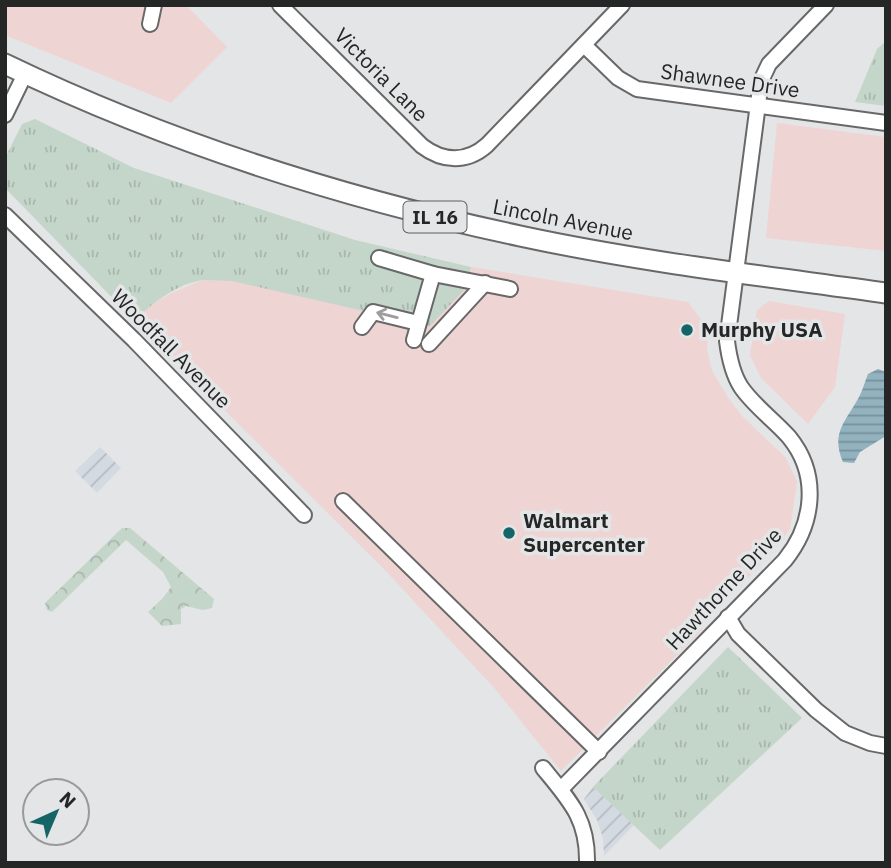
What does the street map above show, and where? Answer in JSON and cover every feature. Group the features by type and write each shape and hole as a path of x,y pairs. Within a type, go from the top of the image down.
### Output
{"main road":[{"name":"Lincoln Avenue","path":"5,64 153,128 223,154 371,200 523,237 593,250 886,293"}],"street":[{"path":"150,24 154,5"},
{"name":"Victoria Lane","path":"280,5 422,146 440,157 451,159 471,156 480,151 584,45"},
{"path":"584,45 622,5"},
{"name":"Hawthorne Drive","path":"561,789 794,548 807,521 811,495 806,466 799,451 783,431 748,396 734,372 727,341 761,82 769,64 826,5"},
{"name":"Shawnee Drive","path":"584,45 618,78 637,89 886,123"},
{"path":"5,116 24,74"},
{"name":"Woodfall Avenue","path":"5,215 134,340 304,515"},
{"path":"379,258 462,281 510,289"},
{"path":"433,274 418,323 421,342 485,283"},
{"path":"362,327 373,312 418,323"},
{"path":"343,501 599,752"},
{"path":"728,617 738,634 816,710 845,733 886,746"},
{"path":"543,768 561,789 584,828 588,844 587,863"}],"shaded area":[{"path":"5,5 186,5 227,47 171,103 5,35"},
{"path":"777,123 886,137 886,251 766,238"},
{"path":"471,267 688,302 708,329 707,349 712,371 742,416 786,458 797,482 790,529 778,545 741,586 732,584 704,614 702,630 561,771 496,690 384,569 135,321 149,306 202,280 466,288"},
{"path":"769,301 845,314 835,387 808,424 761,378 750,355 757,310"},
{"path":"100,447 121,468 97,493 75,471"},
{"path":"593,787 634,825 604,856 603,838 597,820 584,799"}],"green space":[{"path":"886,41 886,106 855,102 877,49"},
{"path":"35,119 134,168 355,240 471,267 466,288 430,326 232,281 207,280 176,289 157,301 135,321 5,188 5,158 22,124"},
{"path":"122,528 130,528 214,599 212,608 203,610 186,606 181,609 181,624 162,626 148,612 171,587 163,572 126,540 52,612 47,610 45,603"},
{"path":"728,647 802,718 660,850 593,787"}],"water":[{"path":"878,369 886,372 886,436 860,452 854,463 843,462 839,451 839,434 868,374"}],"place":[{"name":"Murphy USA","path":"687,330"},
{"name":"Walmart Supercenter","path":"509,533"}]}
